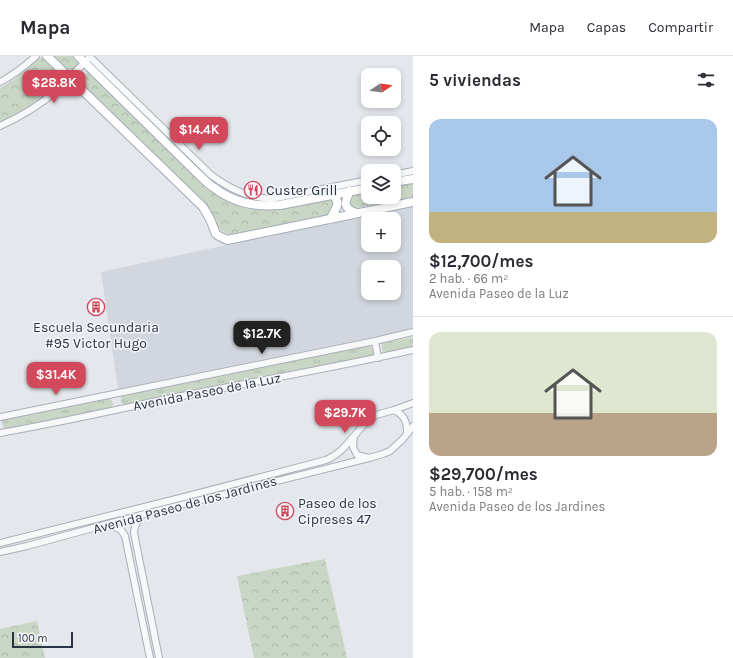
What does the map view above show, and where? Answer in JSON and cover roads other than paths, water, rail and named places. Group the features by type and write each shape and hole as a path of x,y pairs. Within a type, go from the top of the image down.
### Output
{"main road":[{"path":"47,56 203,207 216,234 227,240 413,202"},
{"path":"78,56 88,59 212,187 244,204 272,206 361,189"},
{"path":"401,181 413,179"},
{"path":"350,191 345,202 346,206 349,210 356,213"},
{"path":"330,219 338,201 333,195"}],"street":[{"path":"0,82 14,74 36,56"},
{"path":"0,126 17,118 44,101 70,78 88,59 211,175 236,191 245,195 271,199 361,181"},
{"path":"401,174 413,171"},
{"name":"Avenida Paseo de la Luz","path":"0,417 413,332"},
{"path":"375,341 378,358"},
{"name":"Avenida Paseo de la Luz","path":"0,433 413,350"},
{"path":"413,403 376,415 367,420 354,436 352,443 354,451 360,456 369,458 383,454 403,439 413,426"},
{"path":"394,410 400,413 405,420 407,433"},
{"name":"Avenida Paseo de los Jardines","path":"0,543 77,525 326,460 340,452 354,436"},
{"name":"Avenida Paseo de los Jardines","path":"0,552 369,458"},
{"path":"184,497 186,504"},
{"path":"168,501 169,508"},
{"path":"141,515 134,526 134,533 159,658"},
{"path":"110,524 121,530 125,536 150,658"},
{"path":"77,525 79,532"},
{"path":"62,528 64,536"},
{"path":"125,536 127,532 130,531 134,533"},
{"path":"138,598 146,596"}],"place":[{"name":"Custer Grill","path":"253,190"},
{"name":"Escuela Secundaria #95 Victor Hugo","path":"96,307"},
{"name":"Paseo de los Cipreses 47","path":"285,511"}]}
